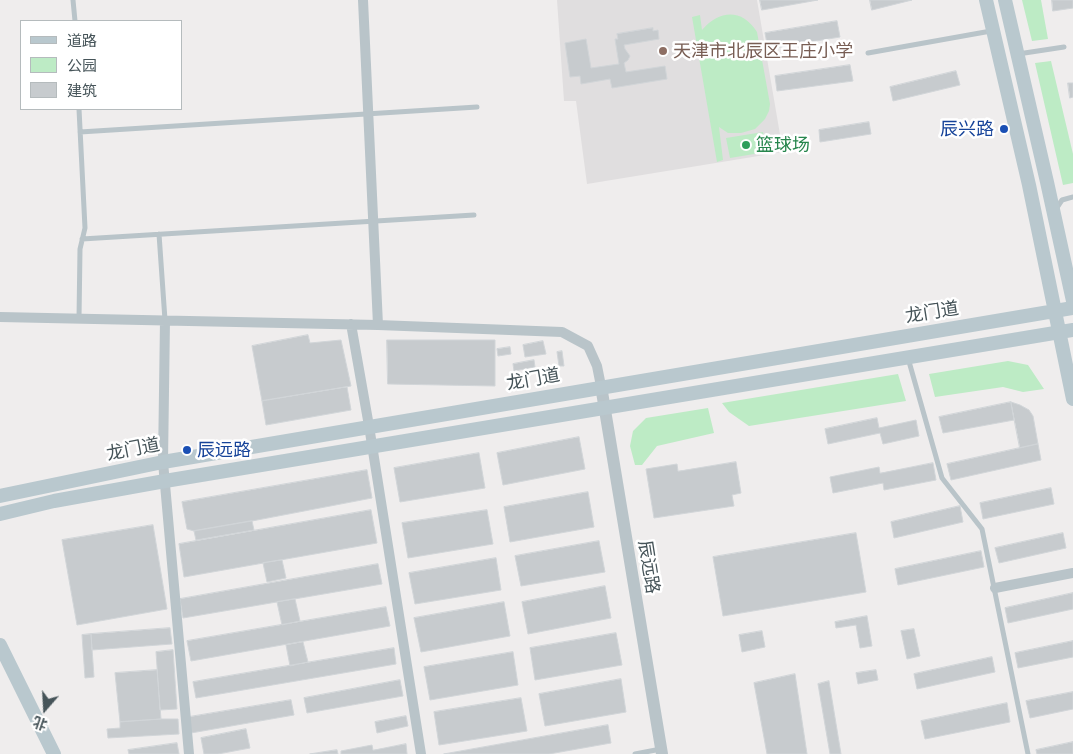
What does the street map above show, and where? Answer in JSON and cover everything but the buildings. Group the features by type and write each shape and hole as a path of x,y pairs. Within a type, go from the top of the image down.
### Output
{"main road":[{"path":"986,0 1029,185 1055,311 1067,332 1073,399"},
{"path":"1005,0 1073,302"},
{"name":"龙门道","path":"0,496 163,462 601,386 1073,308"},
{"name":"龙门道","path":"0,514 39,504 165,481 1067,332"},
{"path":"0,645 54,754"}],"street":[{"path":"363,0 378,325"},
{"path":"0,316 351,324 562,332 588,346 597,366 601,386"},
{"path":"165,320 163,462 189,754"},
{"path":"351,324 422,754"},
{"name":"辰远路","path":"601,386 661,752"},
{"path":"994,588 1073,573"}],"lane":[{"path":"74,0 74,20"},
{"path":"868,53 994,30"},
{"path":"1018,54 1064,47"},
{"path":"80,132 476,107"},
{"path":"79,110 85,228 80,249 79,318"},
{"path":"1054,217 1059,203 1066,198 1073,197"},
{"path":"82,239 474,215"},
{"path":"159,234 165,320"},
{"path":"908,358 942,478 982,529 1028,754"},
{"path":"635,754 661,752"}],"shaded area":[{"name":"天津市北辰区王庄小学","path":"557,0 757,0 783,152 587,184 576,101 564,101"}],"green space":[{"path":"1022,0 1041,0 1048,39 1032,41"},
{"path":"700,15 702,30 716,18 730,15 744,19 751,24 757,32 770,104 765,119 755,129 741,133 728,133 719,127 723,160 717,162 692,17"},
{"path":"1051,61 1073,154 1073,183 1063,185 1035,63"},
{"name":"篮球场","path":"763,132 766,152 730,158 726,138"},
{"path":"1008,361 1028,365 1044,389 1023,392 1003,387 935,397 929,374"},
{"path":"898,374 906,401 749,426 729,412 722,403"},
{"path":"708,408 714,433 657,446 642,465 635,465 630,446 633,431 646,418"}],"place":[{"name":"天津市北辰区王庄小学","path":"663,51"},
{"name":"辰兴路","path":"1004,129"},
{"name":"篮球场","path":"746,145"},
{"name":"辰远路","path":"187,450"}]}
